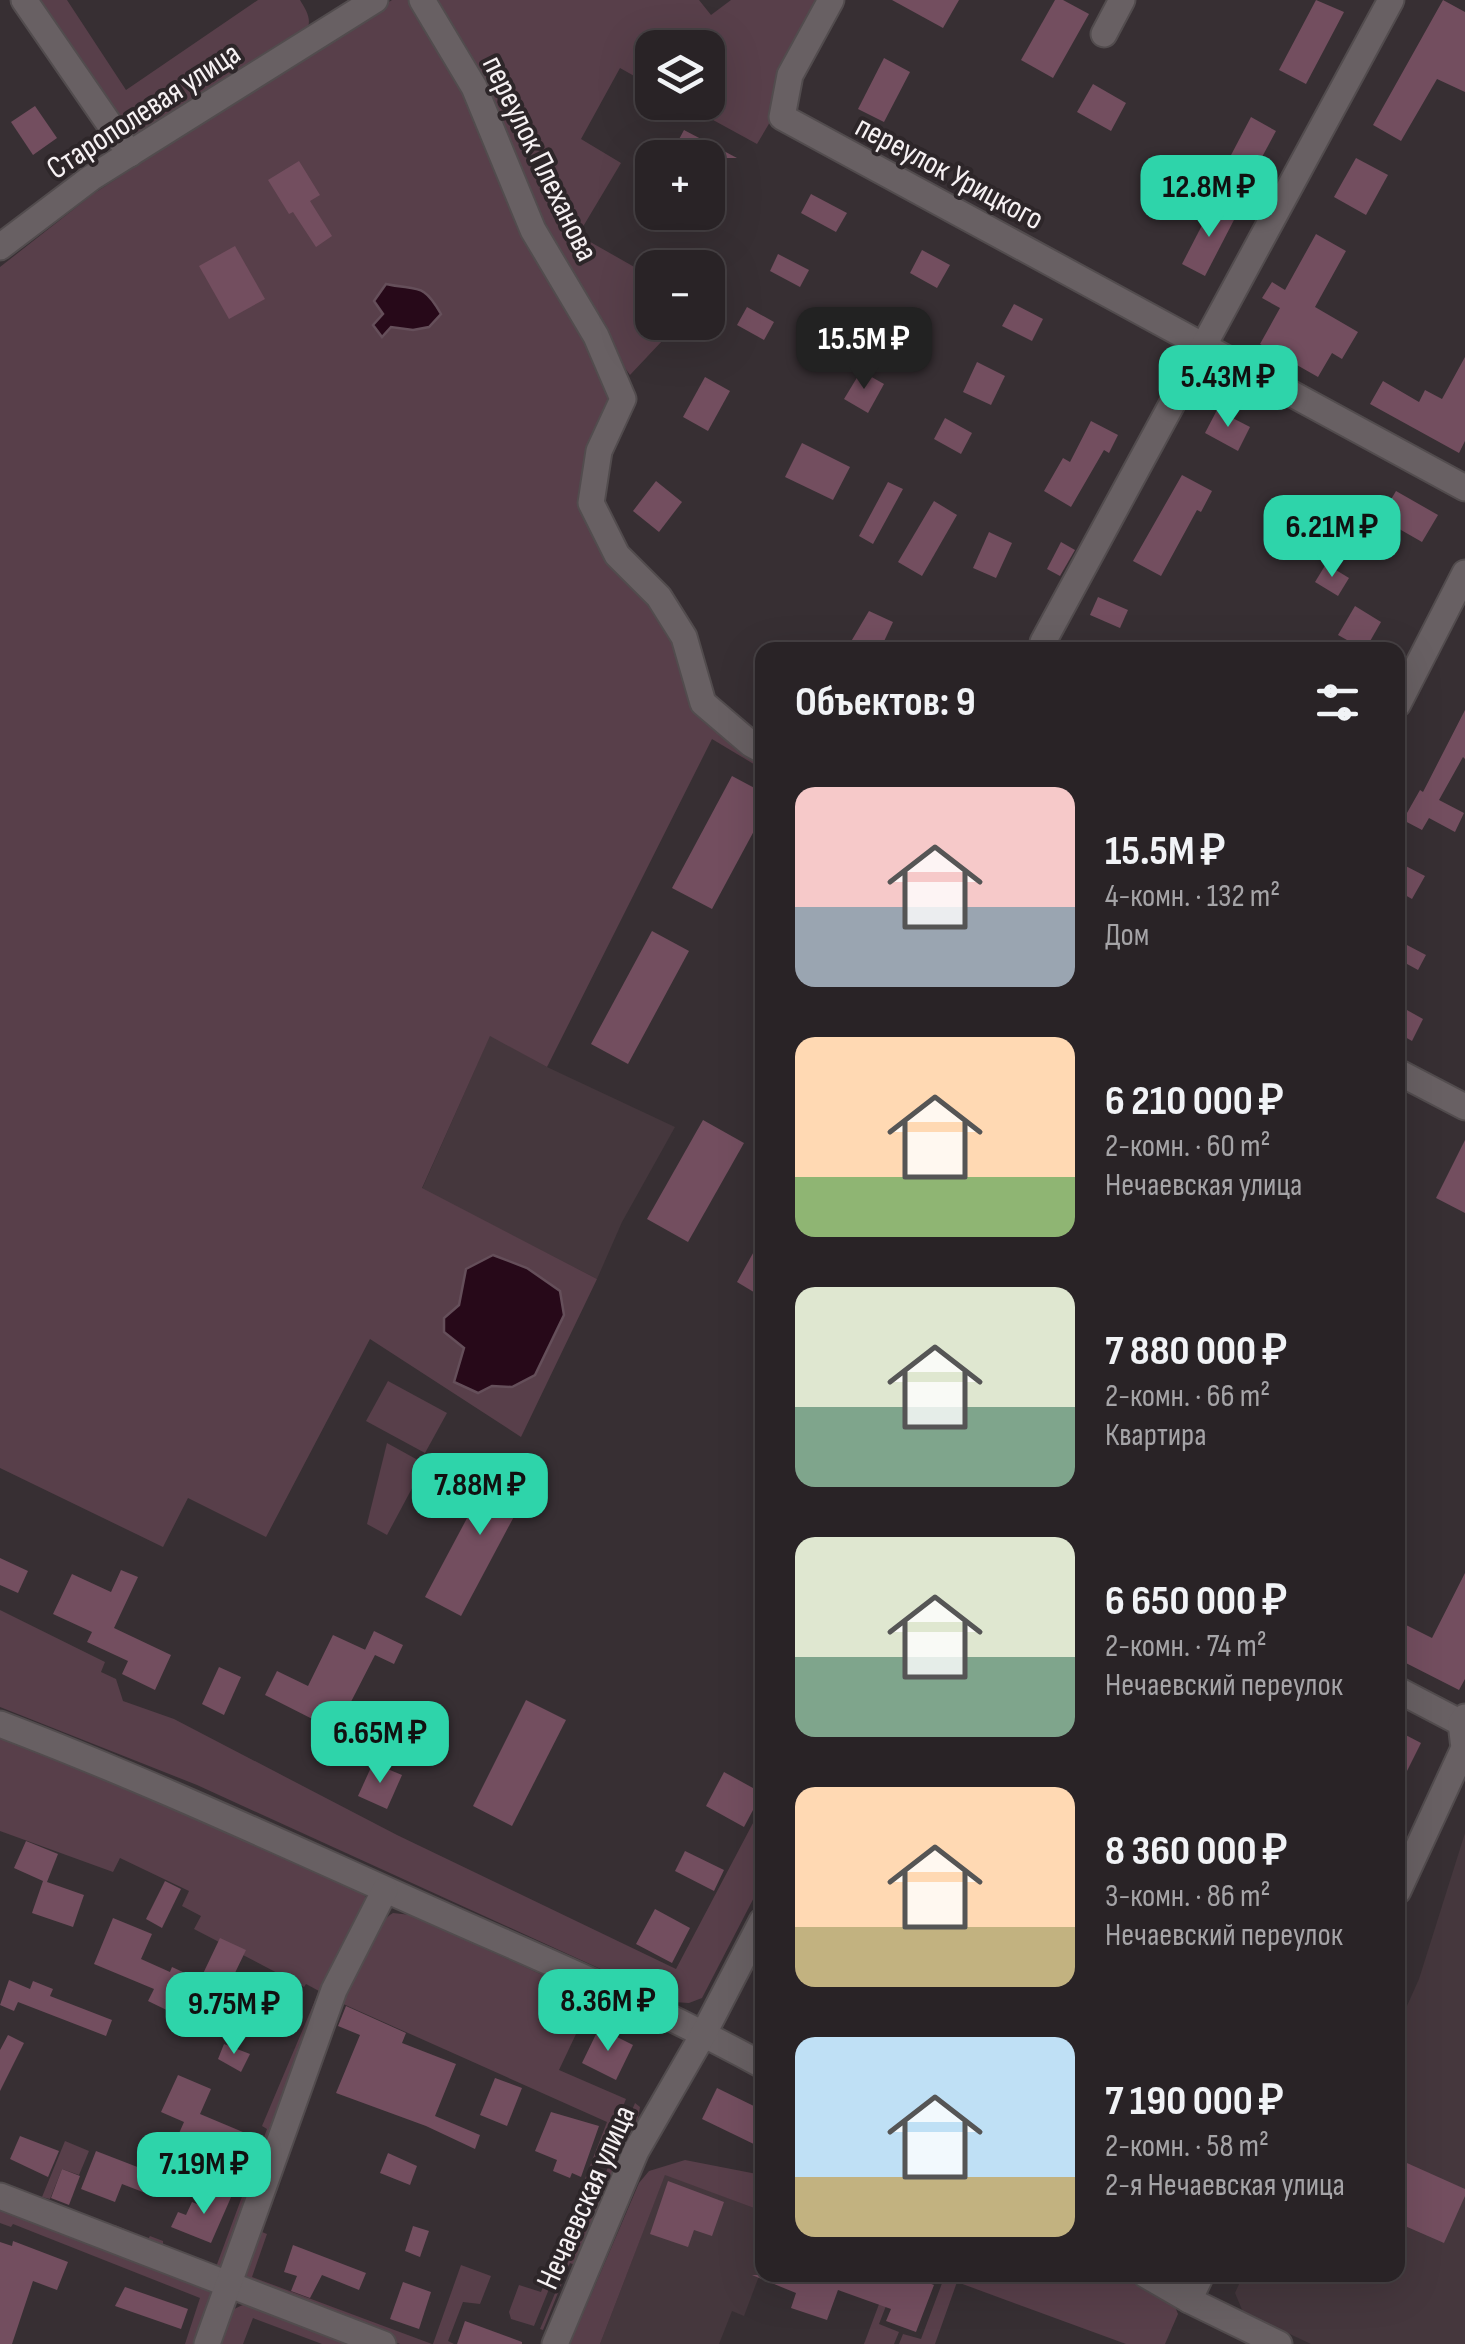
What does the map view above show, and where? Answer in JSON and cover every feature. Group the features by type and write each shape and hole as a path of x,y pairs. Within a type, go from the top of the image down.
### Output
{"street":[{"path":"24,0 130,154"},
{"name":"Старополевая улица","path":"0,246 91,178 375,0"},
{"name":"переулок Плеханова","path":"422,0 474,87 533,230 596,336 624,399 599,451 591,503 616,555 659,597 684,637 703,703 755,746"},
{"name":"переулок Урицкого","path":"831,0 790,76 782,118 1465,488"},
{"path":"1104,34 1122,0"},
{"path":"1043,642 1390,0"},
{"path":"1405,690 1465,573"},
{"path":"1405,1076 1465,1107"},
{"path":"1405,1693 1463,1720 1464,1748 1405,1876"},
{"path":"0,1724 118,1769 704,2033 755,2061"},
{"path":"207,2344 334,1990 385,1890"},
{"name":"Нечаевская улица","path":"555,2344 636,2151 755,1935"},
{"path":"0,2196 383,2344"},
{"path":"1158,2282 1279,2344"},
{"path":"1189,2300 1197,2282"}],"shaded area":[{"path":"36,0 67,0 126,90 258,0 300,0 309,23 306,31 136,135 130,133"},
{"path":"392,0 419,0 611,392 584,471 685,665 755,751 755,765 712,739 547,1067 490,1036 422,1188 597,1279 521,1437 370,1339 266,1537 188,1498 163,1547 0,1468 0,267 93,194","holes":["459,1305 512,1387 454,1382 464,1347 444,1332 444,1319"]},
{"path":"434,0 699,0 711,15 731,0 829,0 757,144 713,120 725,120 725,30 635,30 635,76 620,68 581,139 621,163 578,235 635,267 635,340 663,340 630,375 582,309 558,249"},
{"path":"386,284 424,292 441,314 429,327 391,327 382,337 373,325 383,314 374,301"},
{"path":"490,1035 547,1067 675,1127 622,1222 597,1279 422,1189"},
{"path":"493,1255 527,1268 560,1291 564,1315 535,1375 512,1387 492,1386 478,1393 454,1382 464,1348 444,1332 444,1318 459,1305 466,1269"},
{"path":"388,1381 447,1413 425,1453 366,1421"},
{"path":"387,1443 425,1464 387,1535 367,1524"},
{"path":"0,1610 105,1662 101,1672 116,1679 123,1701 174,1719 397,1835 676,1969 755,1819 755,1896 702,1998 689,2003 673,2002 197,1785 0,1707"},
{"path":"0,1735 90,1769 365,1896 367,1903 222,2271 113,2230 115,2225 148,2239 150,2236 216,2267 267,2129 262,2126 319,1991 243,1955 245,1950 194,1929 201,1916 182,1906 189,1891 120,1858 113,1872 0,1831"},
{"path":"1465,1833 1465,2344 1311,2344 1243,2312 1235,2293 1240,2282 1405,2282 1405,2010 1419,1979"},
{"path":"393,1913 411,1915 593,1998 559,2070 626,2099 534,2326 511,2319 509,2312 519,2285 541,2292 607,2122 341,2003 257,2230 267,2234 252,2277 432,2344 400,2344 238,2278 280,2145 328,2024 375,1933"},
{"path":"635,2103 640,2107 638,2118 577,2266 570,2263 543,2330 540,2329"},
{"path":"65,2141 89,2151 79,2175 62,2169 50,2199 42,2197"},
{"path":"685,2160 755,2174 755,2208 665,2175 600,2344 570,2344 639,2183 649,2171"},
{"path":"665,2174 755,2208 757,2282 744,2316 732,2311 719,2344 600,2344"},
{"path":"0,2207 216,2291 198,2344 185,2344 200,2298 13,2224 11,2227 0,2223"},
{"path":"461,2265 491,2276 480,2304 463,2302 448,2341 454,2344 433,2344"},
{"path":"887,2282 895,2282 879,2324 899,2332 894,2344 864,2344"},
{"path":"942,2282 957,2282 935,2344 899,2344 903,2334 921,2339"},
{"path":"957,2282 1132,2282 1174,2304 1178,2314 1165,2344 1126,2344"},
{"path":"249,2304 355,2344 322,2344 253,2318 243,2344 216,2344 230,2313"}],"building":[{"path":"892,0 959,0 943,28"},
{"path":"1055,0 1063,0 1089,14 1053,78 1021,60"},
{"path":"1316,0 1344,12 1306,84 1279,70"},
{"path":"1443,0 1465,12 1465,92 1437,79 1401,141 1373,125"},
{"path":"884,58 910,72 884,122 858,109"},
{"path":"1093,84 1126,103 1111,131 1077,112"},
{"path":"35,106 57,138 33,155 11,122"},
{"path":"1251,117 1276,131 1255,170 1230,157"},
{"path":"684,130 703,140 679,140"},
{"path":"1356,158 1388,175 1366,215 1334,197"},
{"path":"299,161 320,195 310,201 332,236 316,247 268,180"},
{"path":"811,194 847,213 836,232 801,213"},
{"path":"1213,204 1236,216 1205,276 1182,264"},
{"path":"1316,234 1346,251 1315,307 1358,332 1342,359 1332,353 1318,377 1260,344 1280,308 1262,298 1272,282 1285,290"},
{"path":"235,246 265,299 229,319 199,266"},
{"path":"922,250 950,265 937,288 910,273"},
{"path":"778,254 809,270 800,287 770,271"},
{"path":"1014,304 1043,319 1032,341 1002,326"},
{"path":"747,307 774,322 764,340 737,325"},
{"path":"887,309 916,325 902,349 874,334"},
{"path":"1465,357 1465,441 1459,453 1370,404 1383,381 1419,402 1425,390 1442,399"},
{"path":"977,362 1005,376 991,405 963,392"},
{"path":"861,371 884,384 868,413 844,399"},
{"path":"705,377 730,391 708,431 683,417"},
{"path":"1217,410 1250,427 1238,451 1205,433"},
{"path":"945,418 972,433 961,454 934,439"},
{"path":"1091,421 1118,435 1109,453 1104,450 1071,507 1044,491 1063,458 1070,462"},
{"path":"802,443 850,467 833,500 785,477"},
{"path":"1182,475 1212,491 1201,512 1197,510 1161,576 1133,561"},
{"path":"656,481 682,502 659,532 633,511"},
{"path":"888,482 903,489 873,544 859,536"},
{"path":"1396,491 1438,515 1422,542 1380,518"},
{"path":"934,501 957,515 922,576 898,562"},
{"path":"989,532 1012,543 996,578 973,568"},
{"path":"1061,542 1075,550 1060,576 1047,569"},
{"path":"1326,564 1349,578 1338,596 1315,582"},
{"path":"1098,597 1128,610 1120,628 1090,615"},
{"path":"1355,606 1381,622 1370,642 1351,642 1338,635"},
{"path":"869,611 893,622 884,642 851,642"},
{"path":"1465,710 1465,759 1439,800 1464,813 1455,832 1429,818 1422,830 1405,821 1420,790 1423,792"},
{"path":"732,776 755,788 755,829 712,909 672,888"},
{"path":"1405,866 1425,876 1412,899 1405,895"},
{"path":"652,931 689,951 628,1064 591,1044"},
{"path":"1405,944 1426,955 1418,970 1405,963"},
{"path":"1405,1009 1423,1019 1412,1041 1405,1037"},
{"path":"703,1120 744,1143 688,1242 647,1219"},
{"path":"1465,1140 1465,1213 1436,1198"},
{"path":"755,1250 755,1293 737,1282"},
{"path":"498,1460 534,1479 461,1616 425,1597"},
{"path":"0,1558 28,1571 18,1593 0,1585"},
{"path":"121,1570 138,1577 114,1628 171,1655 155,1690 122,1674 128,1661 87,1642 92,1632 53,1614 72,1574 111,1592"},
{"path":"1465,1573 1465,1679 1459,1690 1405,1663 1405,1624 1432,1638"},
{"path":"374,1631 403,1645 394,1664 375,1655 336,1731 265,1695 277,1671 308,1686 333,1635 365,1650"},
{"path":"219,1667 241,1677 224,1715 202,1704"},
{"path":"526,1700 566,1720 512,1826 473,1806"},
{"path":"1405,1735 1421,1743 1405,1775"},
{"path":"373,1763 402,1775 387,1809 358,1796"},
{"path":"724,1772 755,1789 755,1806 744,1827 706,1806"},
{"path":"26,1841 58,1854 47,1882 84,1895 73,1927 32,1913 43,1881 14,1868"},
{"path":"685,1851 724,1870 714,1891 675,1871"},
{"path":"165,1881 181,1889 162,1928 146,1919"},
{"path":"655,1909 690,1928 672,1963 636,1944"},
{"path":"113,1918 152,1934 141,1959 200,1980 220,1938 246,1950 234,1975 296,2001 281,2035 205,2003 195,2021 182,2014 181,2017 148,2001 154,1989 94,1964"},
{"path":"9,1980 30,1989 33,1981 53,1989 50,1996 112,2020 106,2036 18,2002 14,2011 0,2005"},
{"path":"346,2006 406,2033 402,2043 456,2064 435,2116 480,2135 475,2149 426,2126 336,2093 360,2035 338,2026"},
{"path":"599,2028 633,2045 616,2080 582,2063"},
{"path":"8,2035 24,2043 0,2091 0,2050"},
{"path":"224,2044 250,2054 241,2072 218,2059"},
{"path":"178,2075 211,2089 200,2114 250,2135 231,2182 169,2156 184,2122 161,2112"},
{"path":"495,2078 522,2088 507,2126 480,2115"},
{"path":"717,2088 755,2107 755,2145 702,2119"},
{"path":"551,2112 599,2126 581,2177 572,2173 570,2178 553,2171 557,2160 535,2151"},
{"path":"20,2136 59,2151 48,2177 10,2159"},
{"path":"96,2151 140,2168 143,2160 159,2166 148,2194 122,2184 115,2202 81,2189"},
{"path":"388,2153 417,2166 410,2185 380,2173"},
{"path":"1405,2162 1465,2189 1444,2243 1405,2226"},
{"path":"62,2169 80,2176 69,2205 51,2198"},
{"path":"668,2181 724,2202 712,2236 694,2230 688,2247 650,2234"},
{"path":"212,2189 232,2195 211,2243 171,2227 178,2212 186,2215 192,2202 204,2207"},
{"path":"413,2226 429,2231 420,2257 405,2251"},
{"path":"13,2241 68,2262 57,2290 33,2281 12,2344 0,2344 0,2242 12,2246"},
{"path":"293,2245 366,2273 359,2290 322,2275 310,2298 291,2291 297,2276 284,2272"},
{"path":"403,2282 431,2292 419,2329 390,2319"},
{"path":"769,2282 934,2285 916,2332 886,2321 891,2309 838,2290 827,2320 791,2308 796,2293"},
{"path":"125,2287 188,2309 181,2329 115,2306"},
{"path":"465,2321 522,2342 522,2344 457,2344"}]}
